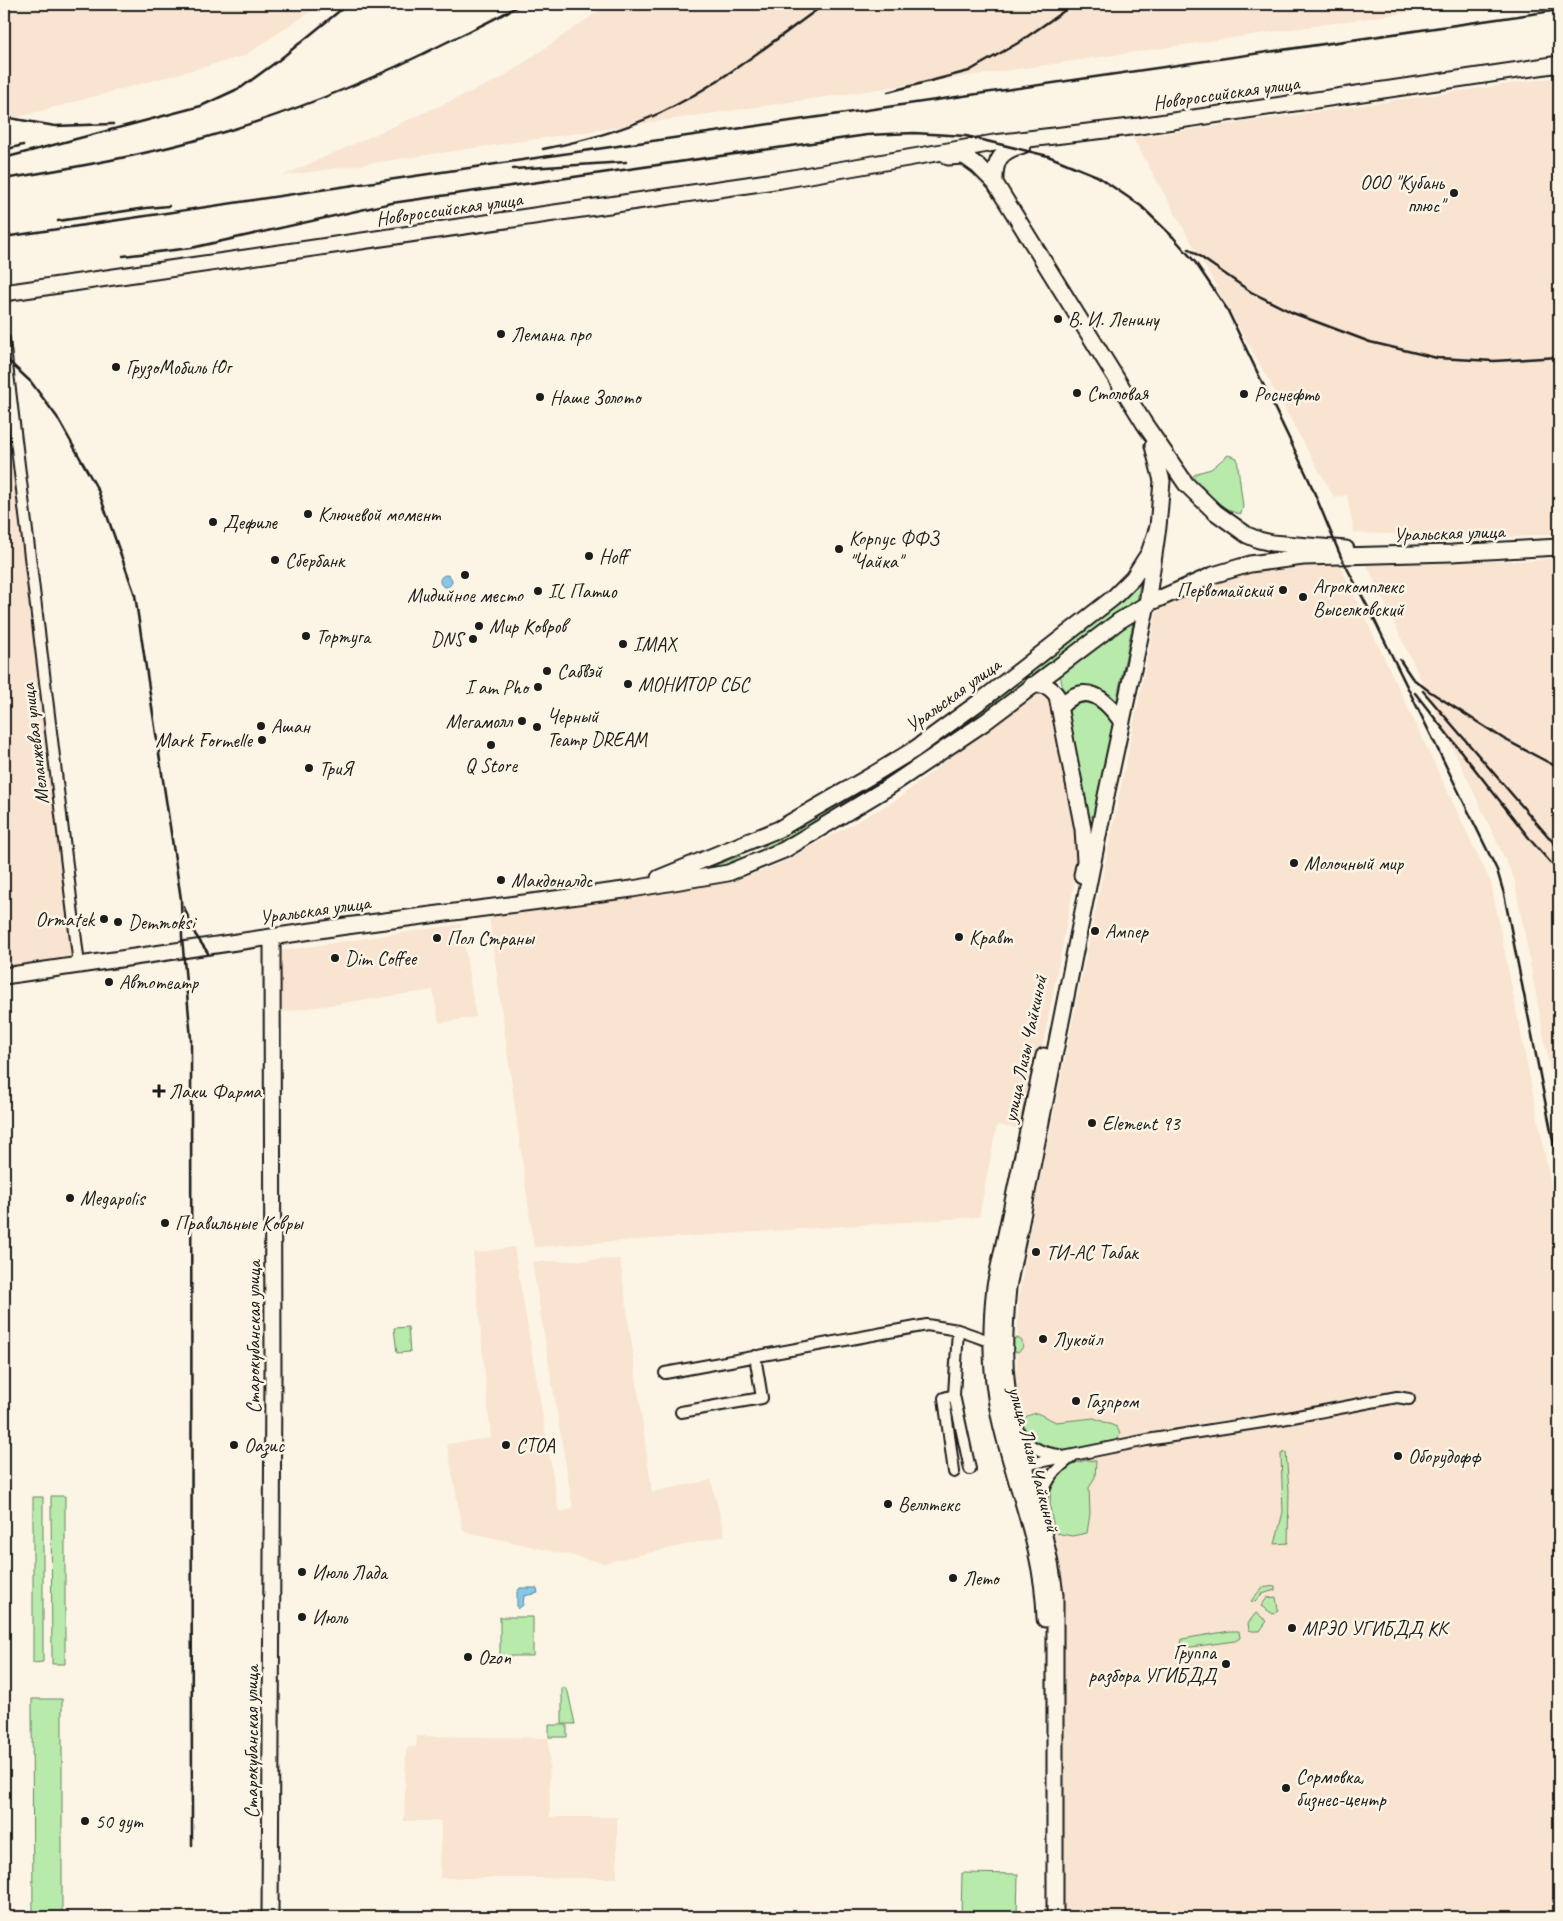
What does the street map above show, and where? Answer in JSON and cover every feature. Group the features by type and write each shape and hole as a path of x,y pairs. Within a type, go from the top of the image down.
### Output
{"main road":[{"name":"Новороссийская улица","path":"4,294 772,181 899,161 950,150 1055,135 1139,126 1559,64"},
{"path":"995,183 998,161 1006,150 1055,135"},
{"name":"Новороссийская улица","path":"899,161 964,156 978,166 995,183 1144,423 1186,484 1209,507 1247,535"},
{"name":"Уральская улица","path":"632,889 779,829 874,774 915,749 982,700 1113,598 1133,578 1149,553 1158,527 1162,481 1159,464 1144,423"},
{"path":"1087,870 1122,722 1146,604 1158,527"},
{"path":"1247,535 1255,545 1255,556 1250,564"},
{"name":"Уральская улица","path":"1247,535 1272,543 1337,547 1369,554 1446,552"},
{"name":"Уральская улица","path":"4,976 272,937 632,889 728,873 774,854 887,788 985,722 1095,638 1146,604 1213,575 1250,564 1303,557 1341,557 1559,546"},
{"path":"1032,685 1043,684 1052,689 1057,696 1083,829 1087,870"},
{"path":"1060,707 1066,700 1076,695 1088,694 1101,697 1112,707 1122,722"},
{"path":"915,749 926,751 952,744"},
{"path":"738,847 750,853 774,854"},
{"name":"улица Лизы Чайкиной","path":"1055,1917 1055,1595 1049,1553 1037,1508 1000,1419 993,1383 992,1342 995,1286 1087,870"},
{"name":"улица Лизы Чайкиной","path":"1045,1917 1046,1713 1044,1586 1019,1466 1006,1371 1005,1316 1008,1287 1087,870"},
{"name":"Старокубанская улица","path":"270,1917 273,1375 272,937"}],"street":[{"name":"Меланжевая улица","path":"4,340 80,964"},
{"path":"665,1373 927,1325 958,1330 992,1342"},
{"path":"958,1330 954,1395 970,1469"},
{"path":"681,1412 762,1398 755,1356"},
{"path":"954,1395 944,1398 954,1472"},
{"path":"1019,1466 1147,1440 1282,1419 1397,1397 1409,1399"},
{"path":"1012,1417 1022,1439 1034,1448 1045,1453 1058,1455 1077,1454"},
{"path":"1037,1508 1043,1488 1049,1477 1058,1466 1077,1454"}],"shaded area":[{"path":"4,4 322,4 244,56 4,121"},
{"path":"609,4 1465,4 282,176 500,79"},
{"path":"1559,77 1559,533 1516,537 1354,533 1347,495 1334,497 1133,138"},
{"path":"4,368 75,957 4,966"},
{"path":"1559,557 1559,1117 1514,878 1365,561 1531,561"},
{"path":"1311,562 1340,565 1491,883 1559,1225 1559,1917 1062,1917 1061,1576 1020,1426 1015,1397 1019,1297 1030,1229 1158,606 1211,583 1250,570"},
{"path":"1036,693 1049,700 1056,714 1078,831 1077,871 1038,1070 1020,1129 997,1125 979,1217 534,1247 488,910 733,882 779,864 896,800 1019,704"},
{"path":"461,924 476,1017 439,1023 433,990 282,1012 280,951"},
{"path":"514,1247 559,1512 573,1509 532,1262 620,1259 652,1492 711,1480 725,1536 604,1563 463,1531 447,1444 491,1438 473,1253"},
{"path":"417,1736 549,1738 550,1817 617,1817 617,1878 440,1878 441,1821 404,1821 406,1751 409,1747 416,1747"}],"green space":[{"path":"1228,455 1237,458 1243,507 1241,514 1227,509 1220,504 1193,476 1211,469"},
{"path":"1140,583 1137,601 1099,626 943,747 940,744 1114,607"},
{"path":"1134,618 1116,703 1064,695 1060,674"},
{"path":"1075,700 1098,701 1113,722 1094,814 1091,817 1088,816 1065,707"},
{"path":"922,759 802,830 765,848 763,845 856,796 915,760"},
{"path":"740,856 742,858 740,863 700,871"},
{"path":"408,1327 410,1352 397,1353 394,1328"},
{"path":"1016,1338 1021,1340 1023,1345 1021,1350 1016,1352 1011,1350 1009,1345 1011,1340"},
{"path":"1037,1413 1056,1422 1094,1418 1117,1427 1120,1434 1117,1441 1054,1452 1037,1445 1026,1436 1020,1426 1022,1420"},
{"path":"1286,1452 1289,1490 1288,1543 1275,1544 1283,1512 1281,1454"},
{"path":"1087,1460 1096,1461 1095,1477 1089,1488 1090,1514 1087,1533 1072,1536 1056,1533 1050,1508 1051,1490 1054,1482 1064,1468"},
{"path":"51,1496 65,1496 65,1664 52,1664"},
{"path":"33,1497 43,1497 43,1662 33,1663"},
{"path":"1275,1586 1275,1590 1262,1594 1255,1602 1251,1601 1262,1588"},
{"path":"1276,1597 1278,1610 1273,1614 1261,1606 1267,1598"},
{"path":"1256,1613 1267,1621 1260,1631 1252,1631 1249,1630 1248,1623"},
{"path":"500,1617 533,1617 533,1656 500,1656"},
{"path":"1239,1631 1240,1638 1235,1641 1183,1648 1181,1645 1182,1639"},
{"path":"562,1687 568,1692 575,1724 562,1724"},
{"path":"32,1699 62,1699 62,1917 33,1917"},
{"path":"549,1725 567,1725 567,1737 549,1737"},
{"path":"962,1873 1018,1874 1017,1917 961,1917"}],"water":[{"path":"446,575 452,581 446,587 440,581"},
{"path":"520,1588 537,1588 538,1593 524,1596 523,1605 518,1609 517,1592"}],"railway":[{"path":"4,158 201,106 242,87 279,60 348,4"},
{"path":"4,179 146,153 226,132 291,110 386,71 485,24 521,4"},
{"path":"888,92 969,71 1018,43 1074,4"},
{"path":"543,149 611,132 644,120 676,105 731,71 818,9"},
{"path":"4,237 1559,10"},
{"path":"4,117 55,126 113,124"},
{"path":"123,256 191,248 392,203 867,135 914,133 966,136 1048,156 1097,176 1141,206 1173,237 1195,262 1227,309 1309,480 1341,557 1371,613 1497,870 1504,894 1559,1171"},
{"path":"4,150 23,145"},
{"path":"513,169 626,162"},
{"path":"58,221 169,206"},
{"path":"1189,249 1251,292 1293,313 1370,342 1437,358 1494,361 1559,357"},
{"path":"4,357 31,382 57,417 98,490 135,595 181,899 182,937 191,1039 192,1845"},
{"path":"1400,660 1412,678 1429,691 1504,739 1559,768"},
{"path":"1423,691 1559,849"},
{"path":"1415,693 1533,843 1559,872"},
{"path":"184,907 195,934 208,953"}],"place":[{"name":"ООО \"Кубань плюс\"","path":"1454,193"},
{"name":"В. И. Ленину","path":"1058,319"},
{"name":"Лемана про","path":"501,334"},
{"name":"ГрузоМобиль Юг","path":"116,367"},
{"name":"Столовая","path":"1077,393"},
{"name":"Роснефть","path":"1244,394"},
{"name":"Наше Золото","path":"540,397"},
{"name":"Ключевой момент","path":"308,514"},
{"name":"Дефиле","path":"213,522"},
{"name":"Корпус ФФЗ \"Чайка\"","path":"839,549"},
{"name":"Hoff","path":"589,556"},
{"name":"Сбербанк","path":"275,560"},
{"name":"Мидийное место","path":"465,575"},
{"name":"Первомайский","path":"1283,590"},
{"name":"IL Патио","path":"538,591"},
{"name":"Агрокомплекс Выселковский","path":"1303,597"},
{"name":"Мир Ковров","path":"479,626"},
{"name":"Тортуга","path":"306,636"},
{"name":"DNS","path":"473,639"},
{"name":"IMAX","path":"623,644"},
{"name":"Сабвэй","path":"547,671"},
{"name":"МОНИТОР СБС","path":"628,684"},
{"name":"I am Pho","path":"538,687"},
{"name":"Мегамолл","path":"522,721"},
{"name":"Ашан","path":"261,726"},
{"name":"Черный Театр DREAM","path":"537,727"},
{"name":"Mark Formelle","path":"262,740"},
{"name":"Q Store","path":"491,745"},
{"name":"ТриЯ","path":"309,768"},
{"name":"Молочный мир","path":"1294,863"},
{"name":"Макдоналдс","path":"501,880"},
{"name":"Ormatek","path":"104,919"},
{"name":"Demmoksi","path":"118,922"},
{"name":"Ампер","path":"1095,931"},
{"name":"Кравт","path":"959,937"},
{"name":"Пол Страны","path":"437,938"},
{"name":"Dim Coffee","path":"335,958"},
{"name":"Автотеатр","path":"109,982"},
{"name":"Лаки Фарма","path":"159,1091"},
{"name":"Element 93","path":"1092,1123"},
{"name":"Megapolis","path":"70,1198"},
{"name":"Правильные Ковры","path":"165,1223"},
{"name":"ТИ-АС Табак","path":"1036,1252"},
{"name":"Лукойл","path":"1043,1339"},
{"name":"Газпром","path":"1076,1401"},
{"name":"Оазис","path":"234,1445"},
{"name":"СТОА","path":"506,1445"},
{"name":"Оборудофф","path":"1398,1456"},
{"name":"Веллтекс","path":"888,1504"},
{"name":"Июль Лада","path":"302,1572"},
{"name":"Лето","path":"953,1578"},
{"name":"Июль","path":"302,1617"},
{"name":"МРЭО УГИБДД КК","path":"1292,1628"},
{"name":"Ozon","path":"468,1657"},
{"name":"Группа разбора УГИБДД","path":"1226,1664"},
{"name":"Сормовка, бизнес-центр","path":"1286,1788"},
{"name":"50 gym","path":"85,1821"}]}
